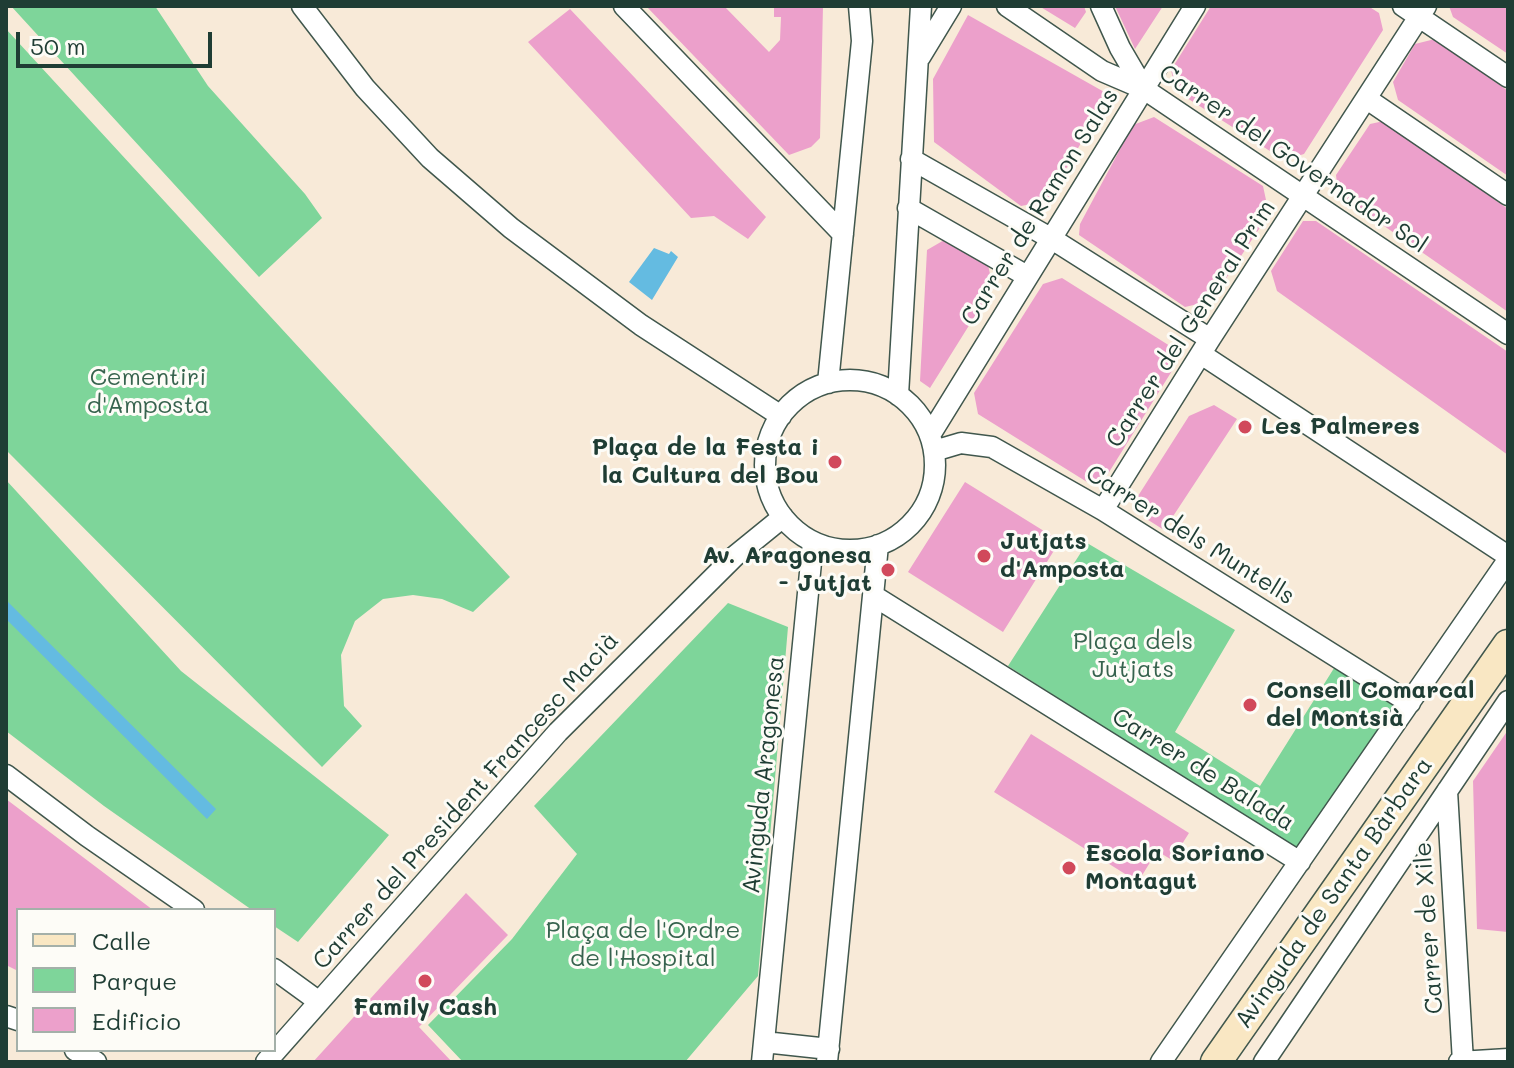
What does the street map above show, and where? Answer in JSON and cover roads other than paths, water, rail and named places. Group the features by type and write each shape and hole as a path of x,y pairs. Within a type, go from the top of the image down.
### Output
{"street":[{"path":"302,6 365,88 430,158 488,208 571,275 641,325 781,416"},
{"path":"624,6 843,234"},
{"path":"828,383 862,41 859,6"},
{"path":"898,395 921,6"},
{"path":"918,61 951,6"},
{"name":"Carrer del Governador Sol","path":"1007,6 1102,71 1144,89 1508,334"},
{"path":"1101,6 1120,48 1144,89"},
{"name":"Carrer de Ramon Salas","path":"932,443 1027,276 1195,6"},
{"path":"1416,10 1508,77"},
{"name":"Carrer del General Prim","path":"1103,510 1205,346 1367,99 1416,10"},
{"path":"1367,99 1508,195"},
{"path":"911,159 1052,239 1508,558 1163,1061"},
{"path":"908,208 1027,276"},
{"path":"867,382 898,395 917,412 932,443 934,481 923,508 904,530 878,545 842,549 813,542 796,531 783,517 771,496 765,473 766,449 781,416 807,392 828,383 867,382"},
{"name":"Carrer dels Muntells","path":"932,443 992,447 1103,510 1410,703"},
{"name":"Carrer del President Francesc Macià","path":"276,1050 558,732 735,556 783,517"},
{"name":"Avinguda Aragonesa","path":"763,1052 813,542"},
{"path":"763,1052 833,1058 878,545"},
{"name":"Carrer de Balada","path":"874,596 1300,862"},
{"name":"Avinguda de Santa Bàrbara","path":"1216,1062 1508,645"},
{"name":"Avinguda de Santa Bàrbara","path":"1264,1062 1508,701"},
{"path":"6,775 191,908"},
{"name":"Carrer de Xile","path":"1447,791 1462,1062"},
{"path":"276,970 318,1001"},
{"path":"78,1052 96,1062"},
{"path":"1462,1062 1508,1059"}],"water":[{"path":"654,248 669,254 671,251 678,257 652,300 629,282"},
{"path":"6,600 216,809 207,819 6,619"}],"place":[{"name":"Les Palmeres","path":"1245,427"},
{"name":"Plaça de la Festa i la Cultura del Bou","path":"835,462"},
{"name":"Jutjats d'Amposta","path":"984,556"},
{"name":"Av. Aragonesa - Jutjat","path":"888,570"},
{"name":"Consell Comarcal del Montsià","path":"1250,705"},
{"name":"Escola Soriano Montagut","path":"1069,868"},
{"name":"Family Cash","path":"425,981"}],"park label":[{"name":"Cementiri d'Amposta","path":"148,392"},
{"name":"Plaça dels Jutjats","path":"1133,656"},
{"name":"Plaça de l'Ordre de l'Hospital","path":"643,945"}]}
